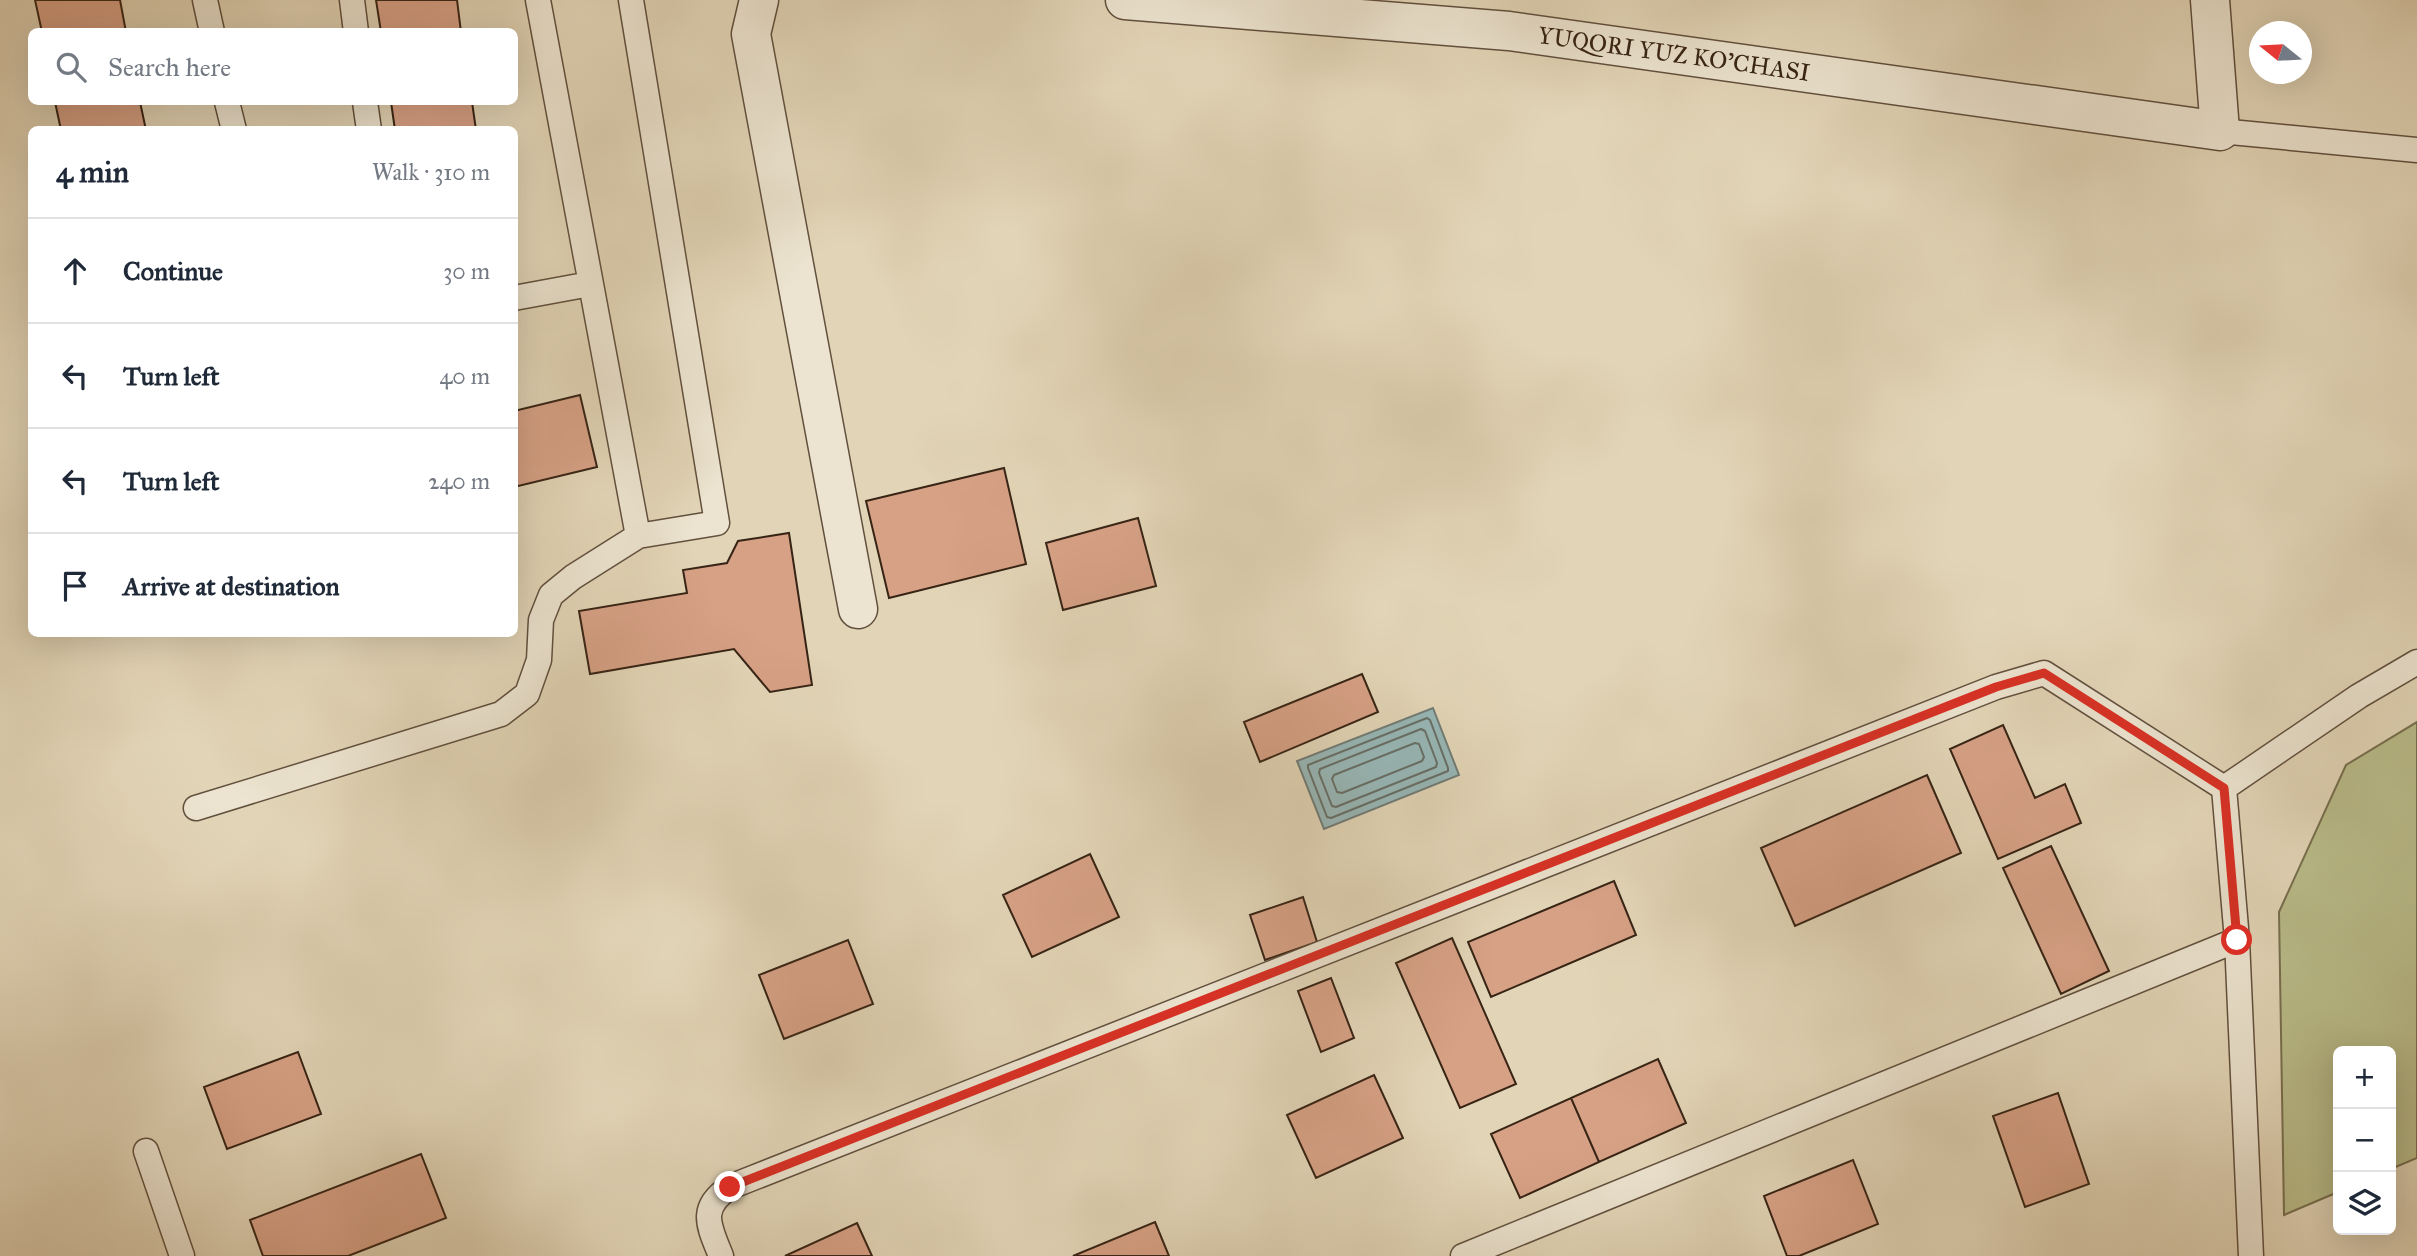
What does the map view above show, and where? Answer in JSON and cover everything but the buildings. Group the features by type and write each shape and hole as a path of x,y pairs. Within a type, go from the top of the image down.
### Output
{"street":[{"path":"759,0 751,34 858,609"},
{"name":"YUQORI YUZ KO'CHASI","path":"1125,0 1510,16 2220,131"},
{"path":"2210,0 2220,131"}],"lane":[{"path":"205,0 211,28"},
{"path":"352,0 356,28"},
{"path":"538,0 638,536"},
{"path":"197,808 501,714 527,694 539,660 541,620 551,595 573,577 638,536 718,523 631,0"},
{"path":"228,105 233,126"},
{"path":"365,105 368,126"},
{"path":"2220,131 2417,150"},
{"path":"518,297 590,284"},
{"path":"2224,788 2359,696 2417,662"},
{"path":"721,1256 709,1226 708,1214 719,1194 730,1187 1996,687 2044,673 2224,788"},
{"path":"2224,788 2237,940 2251,1256"},
{"path":"1463,1256 2237,940"},
{"path":"146,1152 182,1256"}],"green space":[{"path":"2417,722 2417,1158 2396,1167 2396,1046 2333,1046 2333,1194 2284,1215 2279,912 2346,765"}],"water":[{"path":"1433,708 1459,775 1324,829 1297,761"}],"route":[{"path":"730,1187 1996,687 2044,673 2224,788 2237,940"}]}
